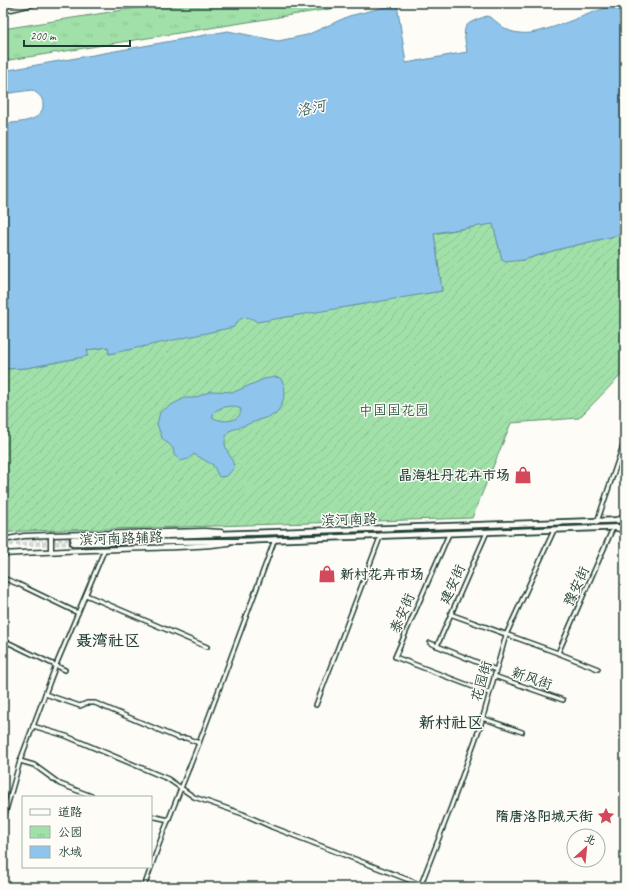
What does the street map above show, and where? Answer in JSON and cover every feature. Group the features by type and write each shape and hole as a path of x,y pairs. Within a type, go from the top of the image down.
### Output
{"main road":[{"path":"3,11 36,3"},
{"name":"滨河南路","path":"625,519 597,522 238,533 73,541 238,541 554,529 625,529"},
{"path":"597,522 613,528"},
{"path":"408,528 408,535"},
{"name":"滨河南路辅路","path":"3,540 24,536 51,535 204,531 238,533"},
{"path":"51,535 51,551"},
{"name":"滨河南路辅路","path":"3,554 205,546 238,541"}],"street":[{"path":"597,522 625,440"},
{"name":"豫安街","path":"558,653 613,528"},
{"name":"花园街","path":"421,886 451,807 482,718 506,635 554,529"},
{"name":"建安街","path":"437,646 487,532"},
{"name":"泰安街","path":"448,534 396,657 489,693"},
{"path":"316,705 381,535"},
{"path":"152,866 181,788 200,743 275,540"},
{"path":"3,821 20,761 33,726 56,666 104,551"},
{"path":"3,578 78,613"},
{"path":"86,595 207,647"},
{"path":"450,614 598,669"},
{"path":"3,640 65,670"},
{"path":"430,643 496,670"},
{"name":"新风街","path":"494,676 563,700"},
{"path":"45,694 80,706 87,703 95,703 172,736 186,738 200,743"},
{"path":"482,718 522,732"},
{"path":"33,726 66,736 168,779 194,797 243,814 272,827 421,886 427,887"},
{"path":"20,761 34,765 60,784 91,796"},
{"path":"152,816 169,820"},
{"path":"144,887 151,868"}],"green space":[{"path":"147,3 367,3 3,61 3,29 142,7"},
{"name":"中国国花园","path":"493,223 502,260 523,260 556,250 623,234 625,228 625,365 622,374 579,418 511,423 472,518 23,531 3,533 3,369 27,368 87,356 87,350 108,347 109,354 245,317 253,318 442,291 434,234"}],"water":[{"name":"洛河","path":"625,3 625,228 623,234 556,250 523,260 505,262 502,260 493,224 434,233 442,291 257,322 247,317 238,321 234,327 109,354 108,347 87,350 88,356 27,368 3,369 3,124 22,122 34,118 39,115 42,110 43,102 38,94 32,90 3,94 3,71 228,31 278,41 307,35 349,16 397,4 406,63 467,52 464,32 465,28 468,24 487,16 510,31 529,33 555,27 601,9"},
{"path":"276,377 280,378 284,384 285,393 282,404 276,414 229,431 226,437 225,446 234,468 227,476 219,477 213,465 194,454 188,459 181,461 174,455 173,448 162,438 157,424 160,412 171,405 185,398 194,398 211,391 234,392 264,379","holes":["232,406 241,409 238,417 234,419 225,421 212,417 217,410 223,408"]}],"tunnel":[{"path":"19,538 73,539"},
{"path":"3,544 73,543"}],"place":[{"name":"晶海牡丹花卉市场","path":"523,475"},
{"name":"新村花卉市场","path":"327,574"},
{"name":"隋唐洛阳城天街","path":"606,816"}],"district":[{"name":"聂湾社区","path":"108,640"},
{"name":"新村社区","path":"451,722"}]}
